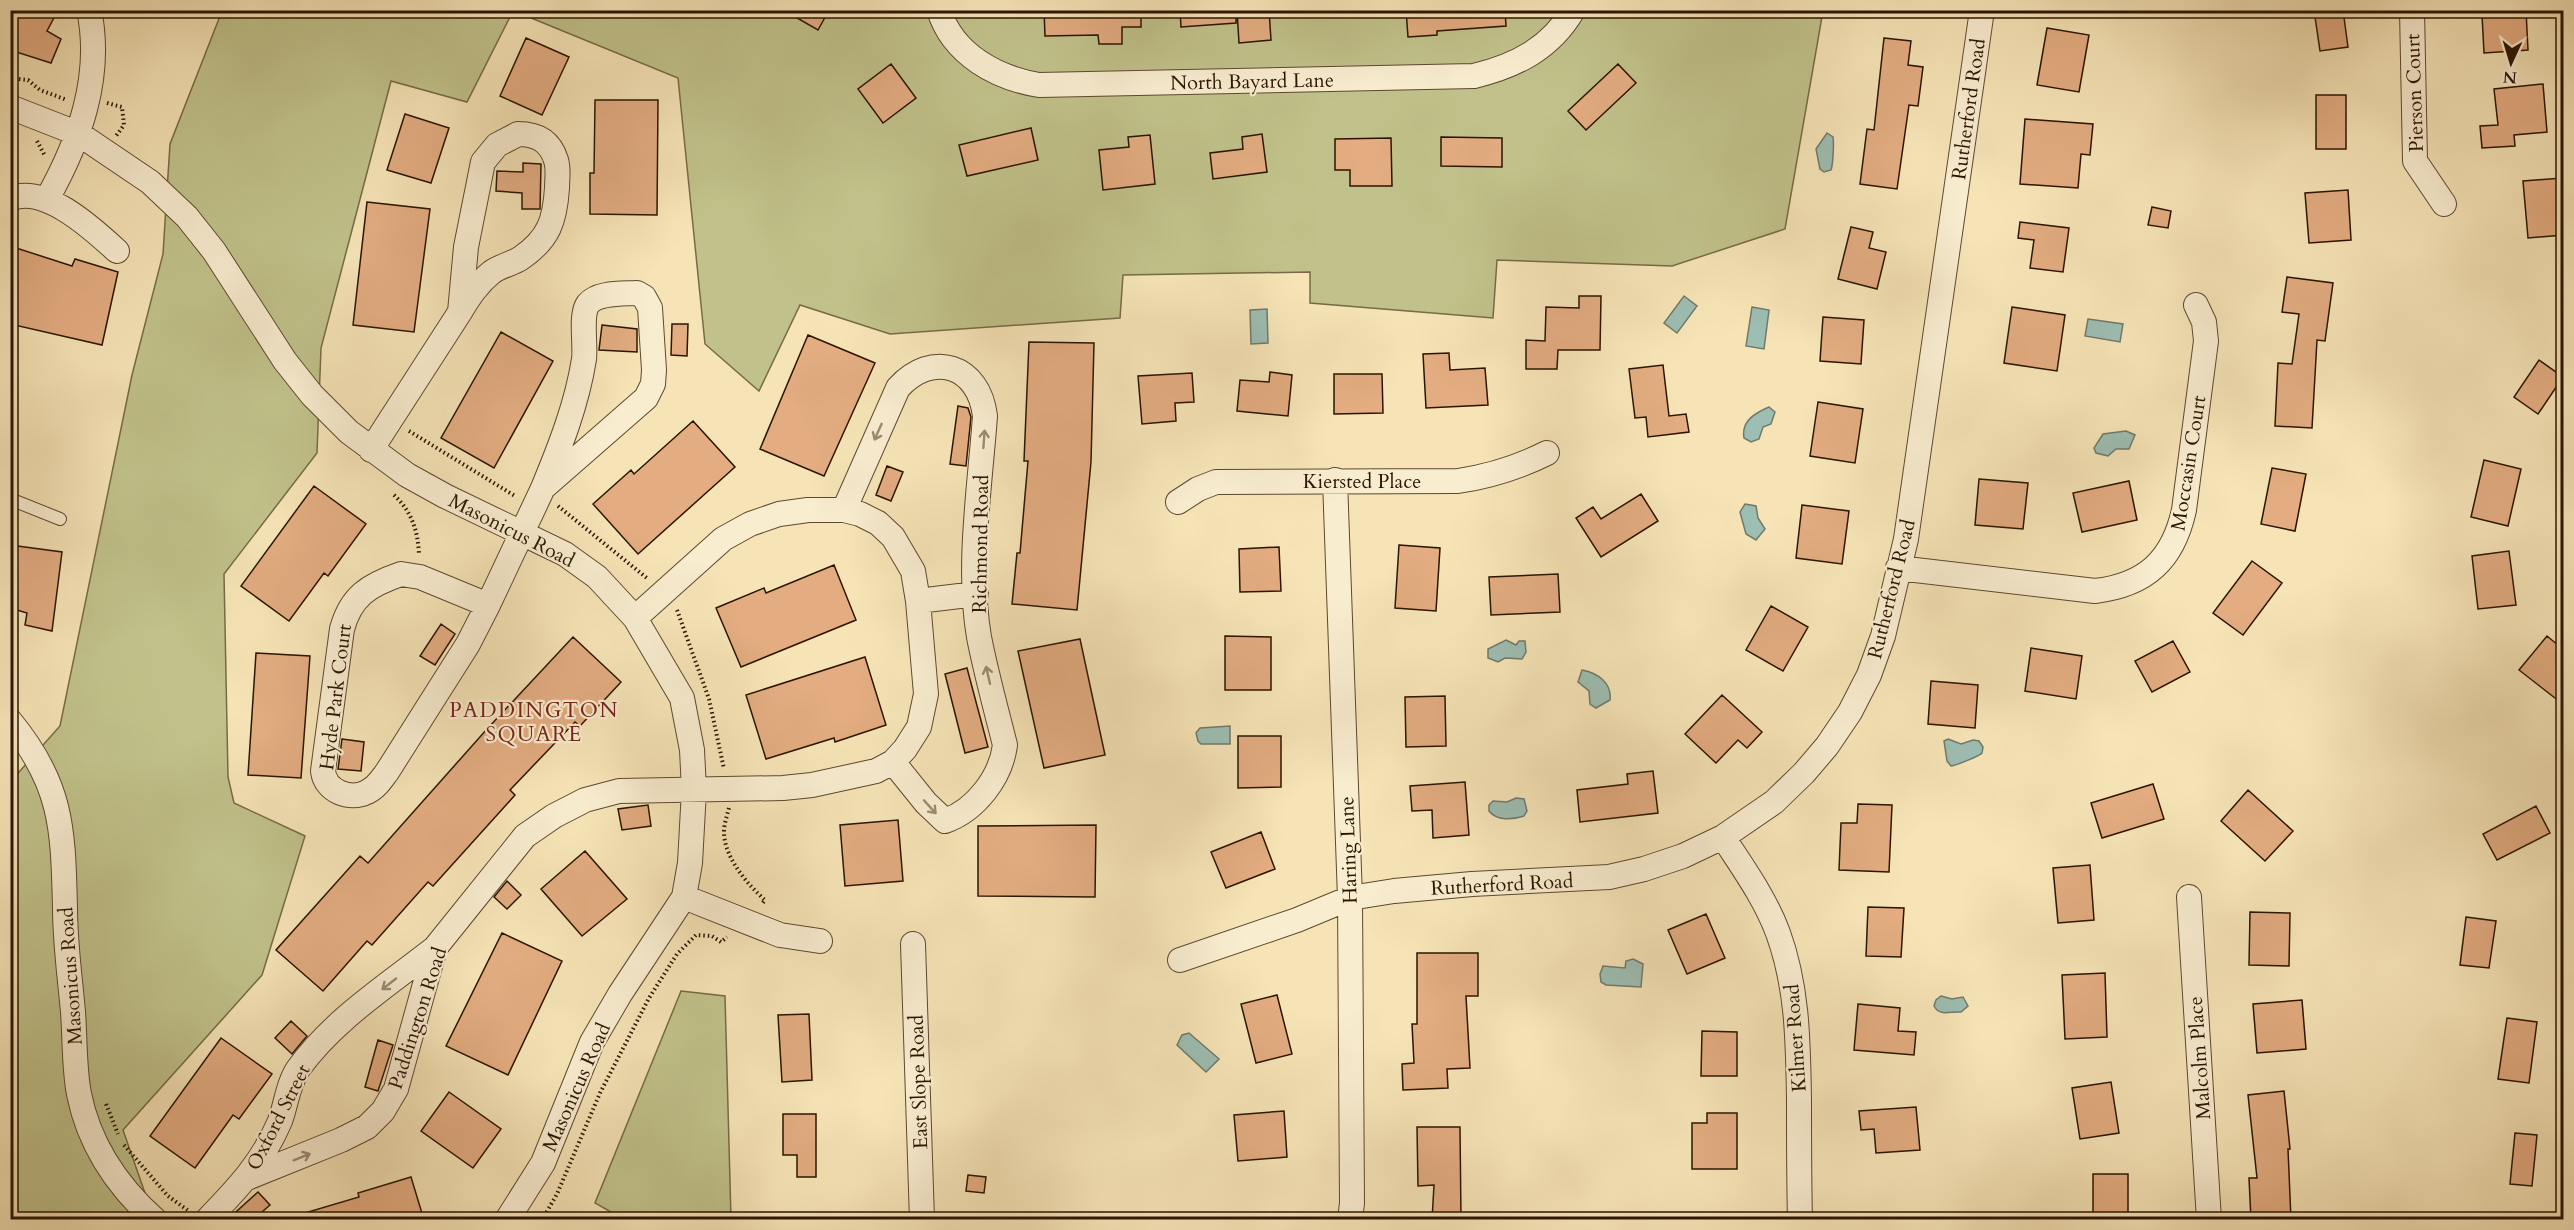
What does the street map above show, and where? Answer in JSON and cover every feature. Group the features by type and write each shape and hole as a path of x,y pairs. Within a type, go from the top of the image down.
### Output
{"street":[{"path":"47,199 79,134 87,103 92,67 93,29 89,10"},
{"name":"North Bayard Lane","path":"939,10 953,37 971,57 991,71 1015,81 1039,85 1474,76 1502,69 1526,58 1547,43 1566,22 1573,10"},
{"name":"Rutherford Road","path":"1180,960 1297,920 1350,898 1394,891 1472,884 1609,877 1644,870 1683,856 1723,837 1774,802 1804,773 1827,746 1850,712 1869,675 1882,636 1908,527 1982,10"},
{"name":"Pierson Court","path":"2412,10 2415,161 2444,204"},
{"name":"Masonicus Road","path":"10,107 79,134 150,182 187,217 214,251 285,361 312,395 349,432 407,475 565,554 597,577 635,618 682,698 692,750 694,790 690,863 684,897 620,994 592,1042 543,1163 507,1220"},
{"path":"371,450 477,286 493,271 519,259 537,244 550,227 555,212 558,166 554,152 545,141 532,134 518,134 497,145 483,162 466,247 460,312"},
{"path":"10,200 17,196 47,199 90,227 117,250"},
{"name":"Hyde Park Court","path":"488,605 420,577 401,574 384,580 355,599 347,611 342,629 322,771 323,777 332,788 343,794 356,795 367,792 377,785 468,644 488,605 543,488 560,446 577,393 585,357 584,316 587,305 594,299 607,295 637,293 644,297 650,308 653,384 646,398 543,488"},
{"name":"Moccasin Court","path":"1898,568 2095,591 2115,589 2137,581 2154,569 2170,551 2180,531 2184,510 2206,341 2204,322 2196,305"},
{"name":"Richmond Road","path":"844,510 898,388 909,376 924,369 938,367 953,369 967,376 977,387 983,400 985,416 975,560 976,594 979,636 1005,745 1003,762 984,792 963,811 945,821 926,803 893,762"},
{"name":"Kiersted Place","path":"1178,501 1216,482 1458,481 1488,477 1517,468 1547,453"},
{"name":"Haring Lane","path":"1335,480 1350,898 1352,1203 1350,1220"},
{"path":"635,618 723,539 750,524 778,514 808,510 844,510 860,514 878,523 893,537 913,571 918,601 926,694 919,727 905,749 893,762"},
{"path":"918,601 976,594"},
{"name":"Masonicus Road","path":"14,733 41,765 56,800 63,838 65,910 79,1093 87,1123 100,1154 138,1205 155,1220"},
{"name":"Paddington Road","path":"247,1178 341,1140 367,1127 383,1111 396,1089 435,948 525,836 554,816 585,800 619,791 783,788 812,785 876,771 893,762"},
{"name":"Kilmer Road","path":"1723,837 1762,898 1777,931 1791,976 1798,1035 1800,1220"},
{"path":"684,897 780,935 820,941"},
{"name":"Malcolm Place","path":"2189,897 2210,1220"},
{"name":"East Slope Road","path":"913,944 922,1220"},
{"name":"Oxford Street","path":"200,1216 247,1178 262,1157 280,1121 297,1072 326,1036 435,948"}],"lane":[{"path":"10,500 60,519"}],"path":[{"path":"390,491 403,503 418,535 420,577"},
{"path":"105,1101 121,1142 139,1165 168,1196 188,1212 200,1216"}],"green space":[{"path":"222,11 513,11 467,102 391,81 321,348 317,453 224,574 228,777 234,803 305,836 262,975 123,1130 154,1219 11,1220 11,781 60,726 132,375 163,254 170,144"},
{"path":"514,11 1823,11 1785,229 1672,266 1497,260 1493,318 1310,303 1310,272 1123,275 1120,318 890,334 800,305 759,391 705,344 678,78"},
{"path":"681,991 725,996 731,1219 623,1219 595,1203"}],"water":[{"path":"1827,133 1833,137 1833,159 1831,170 1824,172 1820,169 1816,149"},
{"path":"1684,296 1697,306 1677,333 1664,323"},
{"path":"1752,307 1769,310 1764,349 1746,346"},
{"path":"1267,309 1268,343 1251,344 1250,310"},
{"path":"2088,319 2123,324 2120,342 2085,336"},
{"path":"1769,407 1775,412 1771,424 1763,427 1759,439 1751,442 1744,438 1745,427 1750,418"},
{"path":"2126,431 2135,435 2129,449 2116,449 2108,456 2096,453 2094,448 2103,434"},
{"path":"1745,504 1756,506 1758,518 1765,529 1756,540 1746,534 1740,512"},
{"path":"1506,640 1516,645 1519,641 1525,641 1526,652 1522,659 1505,658 1498,662 1488,658 1488,649"},
{"path":"1582,670 1603,680 1609,689 1610,700 1596,708 1590,704 1589,691 1578,682"},
{"path":"1230,726 1230,744 1201,744 1198,741 1196,733 1200,728"},
{"path":"1948,739 1961,744 1973,740 1979,741 1983,747 1982,753 1951,766 1947,761 1944,741"},
{"path":"1516,798 1524,799 1527,811 1524,816 1505,819 1496,817 1489,811 1489,805 1493,801 1507,802"},
{"path":"1633,959 1643,964 1641,987 1606,985 1601,982 1600,974 1603,966 1625,968 1626,961"},
{"path":"1941,996 1952,999 1963,997 1968,1006 1961,1012 1939,1011 1934,1006 1936,1000"},
{"path":"1189,1033 1219,1059 1206,1072 1177,1045 1182,1035"}],"building":[{"path":"10,10 45,10 56,14 47,31 61,39 51,63 10,50"},
{"path":"783,10 829,10 818,30"},
{"path":"1044,10 1141,10 1141,27 1122,27 1122,44 1099,44 1098,35 1045,36"},
{"path":"1180,10 1236,10 1236,23 1181,27"},
{"path":"1237,10 1269,10 1271,40 1239,43"},
{"path":"1406,10 1505,10 1506,26 1437,31 1437,35 1408,37"},
{"path":"2314,10 2343,10 2348,47 2320,51"},
{"path":"2502,10 2526,10 2528,50 2484,53 2482,15 2502,14"},
{"path":"2047,28 2089,35 2079,92 2037,85"},
{"path":"526,38 569,57 542,115 500,96"},
{"path":"1884,38 1911,41 1908,65 1923,67 1918,106 1909,105 1897,189 1860,184 1867,129 1874,130"},
{"path":"891,64 916,98 883,123 858,89"},
{"path":"1618,64 1636,83 1586,130 1568,111"},
{"path":"2543,84 2547,132 2514,135 2515,146 2482,148 2480,126 2498,125 2494,89"},
{"path":"2316,95 2346,95 2346,149 2316,149"},
{"path":"595,100 658,100 657,215 590,214 590,173 594,173"},
{"path":"405,114 449,128 431,183 387,170"},
{"path":"2025,119 2093,124 2090,155 2081,154 2078,188 2020,184"},
{"path":"1031,128 1038,160 967,176 959,145"},
{"path":"1262,134 1267,172 1213,179 1210,153 1243,149 1242,137"},
{"path":"1150,135 1155,184 1103,190 1099,150 1129,147 1128,137"},
{"path":"1441,137 1502,138 1502,167 1441,166"},
{"path":"1391,138 1392,186 1350,186 1350,170 1335,170 1335,139"},
{"path":"523,163 541,164 540,209 522,209 522,193 496,191 497,171 523,172"},
{"path":"2562,178 2564,235 2528,238 2523,181"},
{"path":"2348,190 2351,240 2309,243 2305,193"},
{"path":"367,202 430,209 414,332 353,325"},
{"path":"2152,207 2171,211 2168,228 2148,225"},
{"path":"2020,222 2069,228 2063,272 2030,268 2034,240 2018,238"},
{"path":"1851,227 1873,232 1869,248 1886,252 1877,289 1838,279"},
{"path":"10,246 72,266 75,259 118,272 102,345 10,324"},
{"path":"2287,277 2333,283 2325,341 2317,340 2312,428 2275,426 2278,363 2292,364 2299,314 2282,312"},
{"path":"1579,296 1601,296 1600,350 1558,350 1557,369 1526,369 1526,340 1545,341 1546,307 1579,308"},
{"path":"2012,307 2065,315 2057,371 2004,363"},
{"path":"1823,317 1864,320 1861,364 1820,361"},
{"path":"672,324 688,324 687,356 671,355"},
{"path":"602,325 637,329 637,352 599,350"},
{"path":"501,332 553,361 494,468 441,438"},
{"path":"808,335 875,363 824,476 760,449"},
{"path":"1029,342 1094,343 1091,462 1077,610 1012,604 1017,553 1020,553 1028,461 1024,461"},
{"path":"1449,353 1450,370 1485,368 1488,405 1426,408 1423,354"},
{"path":"2539,360 2563,377 2538,414 2514,397"},
{"path":"1663,365 1669,416 1686,414 1689,432 1648,437 1646,417 1635,418 1629,369"},
{"path":"1270,372 1292,375 1288,416 1237,411 1240,380 1269,382"},
{"path":"1192,373 1194,402 1175,403 1176,421 1142,424 1138,376"},
{"path":"1334,374 1382,374 1383,413 1334,414"},
{"path":"1818,402 1863,409 1855,463 1810,456"},
{"path":"958,406 968,408 971,417 966,466 950,464"},
{"path":"693,421 735,467 638,554 593,504 631,470 634,474"},
{"path":"2484,460 2521,469 2508,526 2471,517"},
{"path":"887,466 903,472 891,501 876,495"},
{"path":"2272,468 2306,474 2295,531 2261,524"},
{"path":"1979,479 2028,483 2023,529 1975,525"},
{"path":"2129,481 2137,520 2082,532 2073,493"},
{"path":"314,486 366,524 328,576 324,573 289,621 241,586"},
{"path":"1641,494 1658,521 1601,557 1576,518 1593,507 1601,519"},
{"path":"1802,505 1849,511 1842,564 1796,558"},
{"path":"10,545 62,552 52,631 25,625 27,613 10,608"},
{"path":"1399,545 1440,548 1436,611 1395,608"},
{"path":"1279,547 1281,591 1240,592 1239,549"},
{"path":"2509,551 2516,605 2478,609 2472,556"},
{"path":"2252,561 2282,583 2243,635 2213,613"},
{"path":"834,565 856,620 741,667 716,608 764,588 766,593"},
{"path":"1558,574 1560,612 1491,615 1489,577"},
{"path":"1771,606 1808,627 1783,671 1746,650"},
{"path":"441,624 455,634 435,665 420,656"},
{"path":"1225,636 1271,637 1271,690 1225,690"},
{"path":"2547,636 2564,650 2564,705 2519,670"},
{"path":"573,637 621,682 580,726 575,722 510,790 515,795 433,886 428,882 372,945 367,941 323,991 276,950 360,856 368,863 487,729"},
{"path":"1080,639 1105,755 1044,768 1018,651"},
{"path":"2173,641 2190,672 2152,692 2135,661"},
{"path":"2031,648 2082,656 2076,699 2025,691"},
{"path":"256,653 310,656 301,778 248,775"},
{"path":"865,657 886,725 835,742 834,738 766,759 746,695"},
{"path":"967,668 988,747 965,753 945,674"},
{"path":"1931,681 1978,685 1975,728 1928,724"},
{"path":"1722,695 1762,732 1747,748 1738,740 1716,763 1685,734"},
{"path":"1445,696 1446,746 1406,747 1405,697"},
{"path":"1238,736 1281,736 1281,787 1238,788"},
{"path":"342,739 364,742 361,771 338,769"},
{"path":"1653,771 1658,813 1580,822 1577,790 1628,784 1627,774"},
{"path":"1465,782 1469,835 1433,838 1432,810 1412,811 1410,786"},
{"path":"2153,784 2164,819 2102,838 2091,803"},
{"path":"2248,790 2293,831 2265,861 2221,821"},
{"path":"1858,804 1892,805 1889,872 1839,870 1841,823 1857,823"},
{"path":"648,805 651,826 622,830 618,809"},
{"path":"2536,806 2550,833 2497,860 2483,834"},
{"path":"898,820 903,881 845,886 840,825"},
{"path":"1096,825 1095,897 978,896 978,826"},
{"path":"1261,832 1275,869 1226,888 1211,852"},
{"path":"585,851 627,899 582,936 541,889"},
{"path":"2090,865 2094,920 2058,923 2053,868"},
{"path":"507,881 521,895 507,909 494,897"},
{"path":"1868,907 1904,908 1901,957 1866,956"},
{"path":"2250,912 2290,913 2289,966 2249,965"},
{"path":"1706,914 1725,958 1687,974 1668,930"},
{"path":"2466,917 2496,921 2489,968 2460,965"},
{"path":"502,933 562,961 508,1075 446,1046"},
{"path":"1417,953 1478,953 1478,996 1466,996 1470,1068 1447,1069 1448,1088 1403,1090 1402,1064 1414,1063 1412,1024 1417,1024"},
{"path":"2105,973 2107,1037 2065,1039 2062,975"},
{"path":"1277,995 1292,1054 1256,1063 1241,1004"},
{"path":"2302,1000 2306,1049 2257,1053 2253,1004"},
{"path":"1858,1004 1900,1008 1898,1031 1916,1032 1914,1055 1854,1050"},
{"path":"809,1014 812,1080 782,1082 778,1015"},
{"path":"2507,1018 2537,1022 2529,1083 2498,1079"},
{"path":"291,1021 307,1036 292,1054 275,1038"},
{"path":"1702,1031 1737,1032 1737,1076 1701,1076"},
{"path":"221,1038 272,1074 239,1119 233,1115 195,1168 150,1136"},
{"path":"378,1040 393,1045 378,1091 365,1087"},
{"path":"2111,1082 2119,1133 2080,1139 2072,1088"},
{"path":"2284,1091 2290,1149 2288,1149 2291,1220 2251,1220 2249,1178 2257,1178 2248,1095"},
{"path":"449,1092 501,1129 473,1168 421,1131"},
{"path":"1916,1107 1920,1150 1876,1153 1874,1129 1861,1130 1859,1111"},
{"path":"1284,1111 1287,1157 1238,1161 1234,1115"},
{"path":"1707,1113 1737,1113 1737,1169 1692,1169 1692,1123 1707,1123"},
{"path":"783,1114 816,1114 816,1177 797,1177 797,1155 783,1155"},
{"path":"1417,1127 1460,1127 1461,1220 1432,1220 1434,1185 1418,1186"},
{"path":"2515,1133 2537,1135 2532,1186 2510,1184"},
{"path":"2093,1174 2128,1174 2128,1220 2093,1220"},
{"path":"968,1175 986,1177 984,1193 966,1191"},
{"path":"411,1177 424,1220 298,1220 298,1215 359,1197 358,1193"},
{"path":"258,1192 270,1205 253,1220 227,1220"}],"district":[{"name":"PADDINGTON SQUARE","path":"534,722"}]}
